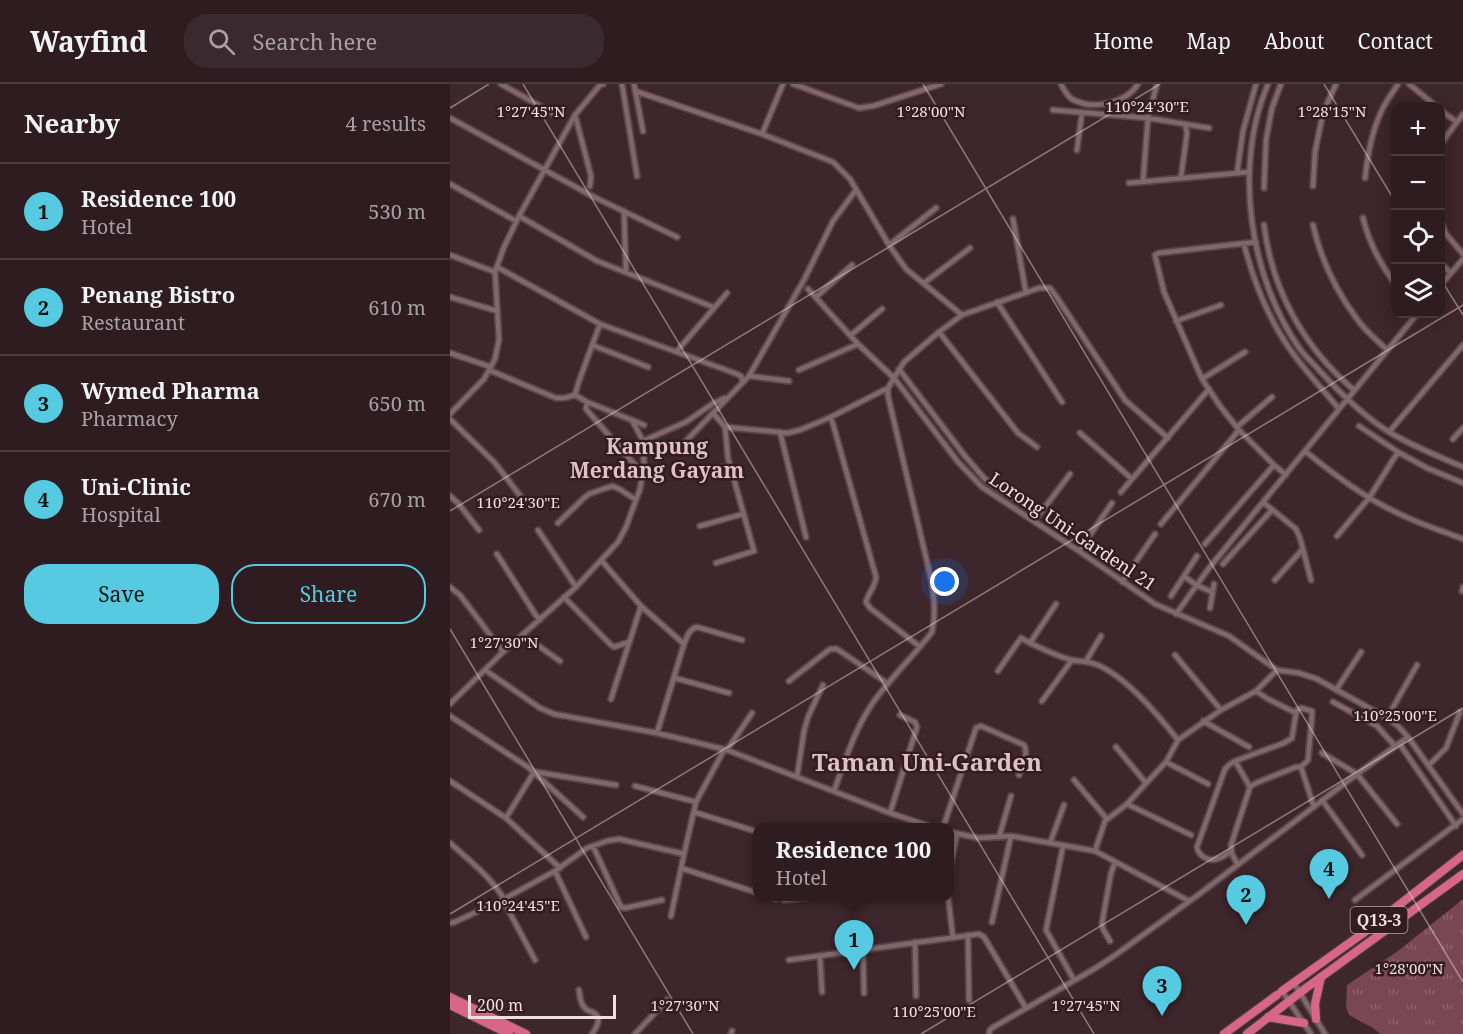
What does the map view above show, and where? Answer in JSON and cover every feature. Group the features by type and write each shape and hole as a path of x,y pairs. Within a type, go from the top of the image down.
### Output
{"highway":[{"name":"Q13-3","path":"1224,1034 1362,934 1463,855"},
{"name":"Q13-3","path":"1247,1034 1463,874"},
{"path":"1316,1019 1315,1004 1321,977"},
{"path":"450,997 526,1034"},
{"path":"450,1005 509,1034"},
{"path":"1268,1017 1304,1023"}],"street":[{"path":"501,84 554,114"},
{"path":"450,414 484,379 495,359 499,339 496,270 516,221 575,115 601,84"},
{"path":"622,84 638,176"},
{"path":"634,84 643,131"},
{"path":"762,134 783,84"},
{"path":"793,84 859,108 873,106 941,84"},
{"path":"1061,84 1074,100 1088,104 1107,104 1121,99 1134,90 1138,84"},
{"path":"1143,181 1148,118 1157,84"},
{"path":"1237,173 1243,131 1256,84"},
{"path":"1268,84 1253,133 1249,172 1250,209 1263,276 1278,311 1300,349 1347,399 1389,432 1463,467"},
{"path":"1264,188 1266,140 1272,108 1281,84"},
{"path":"1313,186 1315,152 1323,113 1336,84"},
{"path":"1365,177 1373,134 1384,107 1398,84"},
{"path":"1409,84 1431,102"},
{"path":"635,91 762,134 833,162 850,179 889,245 906,268 962,315"},
{"path":"1053,110 1148,118 1209,128"},
{"path":"1077,150 1082,113"},
{"path":"1445,114 1457,122"},
{"path":"1445,138 1463,114"},
{"path":"575,115 591,176 590,186"},
{"path":"450,118 594,197 677,237"},
{"path":"1181,177 1187,133 1185,124"},
{"path":"1130,183 1249,172"},
{"path":"450,184 516,221"},
{"path":"685,442 749,376 805,278 833,220 856,190"},
{"path":"889,245 936,208"},
{"path":"624,211 626,272"},
{"path":"519,216 597,261 713,307"},
{"path":"1363,218 1371,245 1391,279"},
{"path":"1012,219 1026,293"},
{"path":"1264,225 1266,245 1274,275 1290,311 1318,353 1338,377 1354,390"},
{"path":"1313,225 1326,268 1340,293 1358,321 1387,350"},
{"path":"1445,232 1463,254"},
{"path":"1256,242 1155,255 1164,292 1202,379 1238,429 1286,475"},
{"path":"1244,244 1255,282 1272,320 1296,358 1340,409"},
{"path":"924,283 970,249"},
{"path":"450,255 496,270 600,324 741,375 743,382"},
{"path":"1445,280 1463,259"},
{"path":"1441,264 1451,273"},
{"path":"816,297 852,265"},
{"path":"834,791 866,713 887,684 932,632 934,625 935,606 932,583 888,396 888,388 904,362 962,315 1039,288 1050,288 1125,400 1168,438"},
{"name":"Lorong Uni-Gardenl 21","path":"808,289 858,344 894,378 958,462 982,487 1155,604 1228,636 1277,670"},
{"path":"677,351 727,293"},
{"path":"450,297 497,311"},
{"path":"997,302 1062,402"},
{"path":"1176,321 1221,305"},
{"path":"851,335 882,309"},
{"path":"1176,614 1196,585 1415,318"},
{"path":"575,395 600,324"},
{"path":"939,332 1018,433 1037,447"},
{"path":"799,370 858,344"},
{"path":"592,345 648,367"},
{"path":"1389,432 1463,345"},
{"path":"1202,379 1245,352"},
{"path":"450,353 490,368 556,398 575,395 644,425"},
{"path":"899,369 982,475 993,485 1040,514"},
{"path":"749,376 789,381"},
{"path":"725,427 787,433 800,430 888,388"},
{"path":"1121,492 1209,389"},
{"path":"644,441 686,422 712,404 730,396"},
{"path":"1161,524 1238,429 1272,397"},
{"path":"587,402 586,410 635,465"},
{"path":"712,413 725,427 726,448 754,552 716,563"},
{"path":"831,417 876,577 866,602 870,608 920,646"},
{"path":"450,419 495,463 528,506"},
{"path":"450,704 503,652 576,587 618,542 640,489 644,465 644,441 632,420"},
{"path":"1359,426 1426,468 1463,483"},
{"path":"1453,439 1463,428"},
{"path":"780,432 806,537"},
{"path":"1080,433 1132,479"},
{"path":"1305,451 1369,498 1403,516 1463,539"},
{"path":"1337,536 1369,498 1398,452"},
{"path":"958,462 965,456"},
{"path":"693,476 730,465"},
{"path":"1204,543 1274,465"},
{"path":"1035,522 1070,474"},
{"path":"558,523 589,494 606,488 613,486 636,500"},
{"path":"450,496 479,530"},
{"path":"1263,502 1296,529 1311,580"},
{"path":"1079,551 1112,503"},
{"path":"1223,564 1272,510"},
{"path":"700,526 743,514"},
{"path":"538,530 576,587"},
{"path":"1122,582 1155,534"},
{"path":"1275,580 1302,550"},
{"path":"497,555 540,620"},
{"path":"1171,596 1197,556"},
{"path":"601,560 641,606 684,644"},
{"path":"1184,576 1196,585 1212,592"},
{"path":"1209,608 1214,584"},
{"path":"451,589 460,595 503,652"},
{"path":"564,597 614,647 629,642"},
{"path":"1030,643 1056,604"},
{"path":"611,699 641,606"},
{"path":"657,733 684,644 692,628 697,627 742,640"},
{"path":"523,635 560,661"},
{"path":"1086,661 1101,636"},
{"path":"998,671 1021,638 1072,660 1086,661 1101,667 1124,683 1162,719 1178,740"},
{"path":"789,681 830,649 837,649 887,684"},
{"path":"1336,690 1361,652"},
{"path":"1175,655 1221,710"},
{"path":"1042,701 1072,660"},
{"path":"1388,718 1417,665"},
{"path":"485,670 540,708 554,714 657,733 725,750 920,823"},
{"path":"1095,851 1103,823 1127,804 1166,762 1178,740 1203,721 1256,691 1277,670 1299,673 1317,679 1388,718 1408,737 1463,814"},
{"path":"675,678 729,693"},
{"path":"797,777 804,731 823,685"},
{"path":"1256,691 1296,713"},
{"path":"1333,702 1377,726 1397,744 1456,826"},
{"path":"1231,851 1216,860 1210,860 1197,851 1225,769 1235,761 1292,738 1297,710 1300,708 1312,711 1308,760 1300,767 1250,787 1231,845 1231,851 1238,865"},
{"path":"1429,765 1446,748 1460,712"},
{"path":"671,916 696,802 725,750 752,713"},
{"path":"890,813 917,727 915,722 900,715"},
{"path":"450,716 534,772 583,817"},
{"path":"1203,721 1248,747"},
{"path":"945,823 976,728 981,726 1024,745 1026,753 1019,775"},
{"path":"989,1034 992,1028 1114,956 1408,737"},
{"path":"1116,747 1146,783"},
{"path":"1322,753 1357,774 1397,824"},
{"path":"1235,761 1250,787"},
{"path":"1166,762 1208,784"},
{"path":"1300,767 1314,807"},
{"path":"534,772 616,785"},
{"path":"506,818 534,772"},
{"path":"1074,780 1107,819"},
{"path":"450,781 506,818 558,869 586,938"},
{"path":"635,786 696,802"},
{"path":"999,837 1011,796"},
{"path":"1322,800 1362,855"},
{"path":"1127,804 1191,835"},
{"path":"1050,843 1064,805"},
{"path":"694,812 753,830"},
{"path":"1355,900 1463,819"},
{"path":"954,833 978,837 1011,836 1095,851 1190,901"},
{"path":"954,849 957,834"},
{"path":"992,922 1011,836"},
{"path":"450,923 503,900 593,846 619,839 684,854"},
{"path":"450,843 498,889 535,960"},
{"path":"593,846 621,907 662,900"},
{"path":"1063,846 1046,930 1074,980"},
{"path":"1110,941 1102,923 1115,863"},
{"path":"681,868 753,891"},
{"path":"948,901 953,938"},
{"path":"789,960 979,934 984,937 1026,1008"},
{"path":"968,936 969,1000"},
{"path":"915,942 916,996"},
{"path":"863,949 864,993"},
{"path":"820,956 822,992"},
{"path":"1293,983 1325,1034"},
{"path":"579,990 580,1002 584,1008 597,1014 598,1025 592,1034"},
{"path":"1280,993 1290,1000 1311,1034"},
{"path":"635,1034 667,1000"}],"green space":[{"path":"1463,899 1463,1034 1380,1034 1349,1015 1346,1007 1347,985 1398,951"}],"place":[{"name":"Uni-Clinic","path":"1329,899"},
{"name":"Penang Bistro","path":"1246,925"},
{"name":"Residence 100","path":"854,970"},
{"name":"Wymed Pharma","path":"1162,1016"}],"district":[{"name":"Kampung Merdang Gayam","path":"657,458"},
{"name":"Taman Uni-Garden","path":"927,761"}]}
